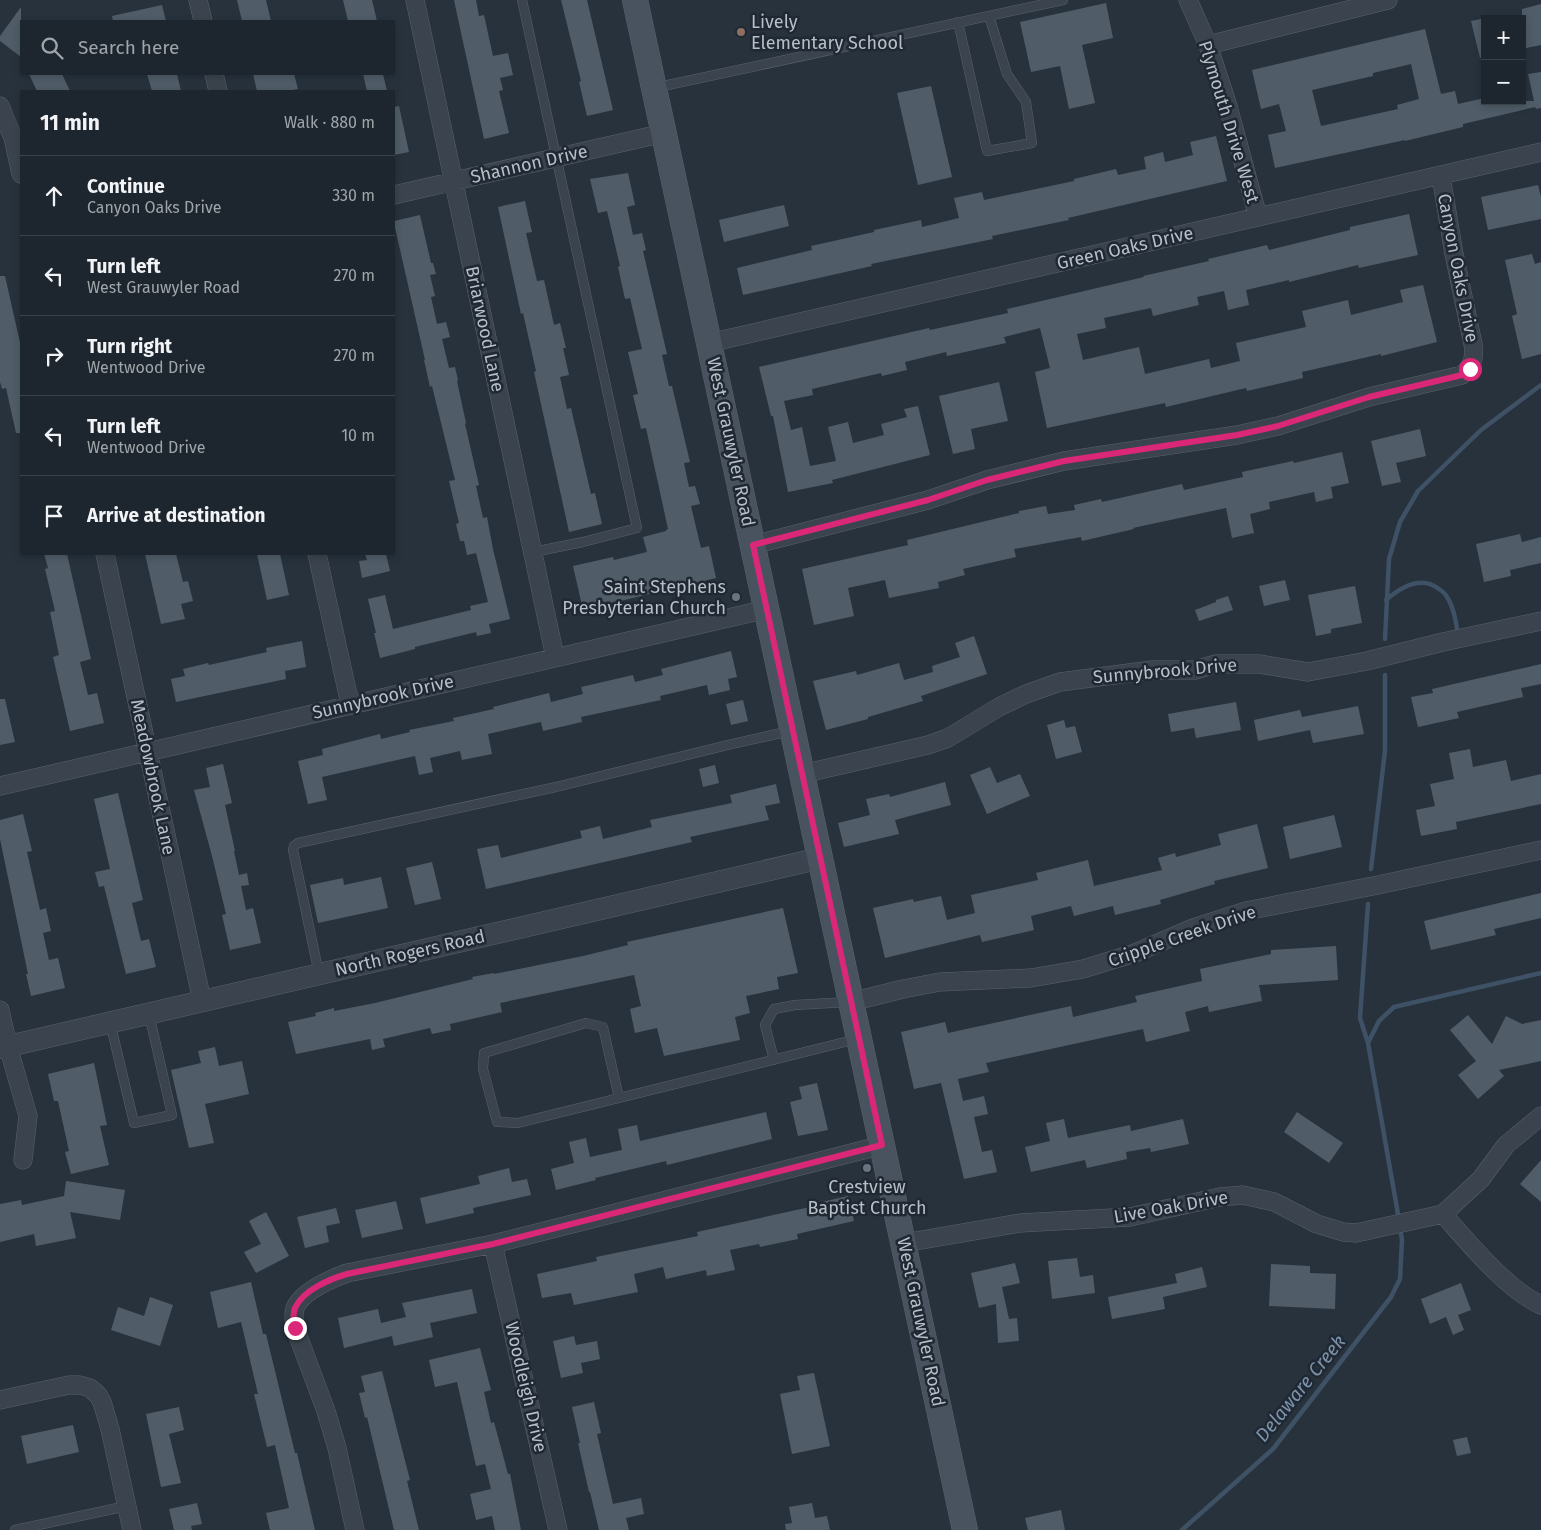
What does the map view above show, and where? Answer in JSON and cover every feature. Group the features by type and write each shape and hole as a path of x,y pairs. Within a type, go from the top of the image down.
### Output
{"main road":[{"name":"West Grauwyler Road","path":"635,0 965,1530"}],"street":[{"path":"198,0 203,20"},
{"name":"Briarwood Lane","path":"414,0 555,657"},
{"name":"Plymouth Drive West","path":"1188,0 1208,45 1227,104 1258,217"},
{"path":"1208,45 1388,0"},
{"path":"214,75 218,90"},
{"path":"0,106 13,138 20,170"},
{"name":"Shannon Drive","path":"395,195 664,133"},
{"name":"Green Oaks Drive","path":"709,343 1541,152"},
{"name":"Canyon Oaks Drive","path":"753,545 928,500 987,480 1064,461 1237,435 1278,426 1369,397 1462,375 1470,369 1473,363 1473,344 1454,254 1441,176"},
{"name":"Meadowbrook Lane","path":"105,555 202,1001"},
{"path":"317,555 350,704"},
{"name":"Sunnybrook Drive","path":"0,786 767,609"},
{"name":"Sunnybrook Drive","path":"802,774 928,745 948,738 1026,694 1060,682 1152,670 1194,670 1216,664 1259,664 1308,672 1367,661 1541,621"},
{"name":"Cripple Creek Drive","path":"852,1002 940,982 1031,978 1083,969 1135,953 1193,928 1246,911 1541,850"},
{"name":"North Rogers Road","path":"4,1047 820,858"},
{"path":"0,1010 4,1047 28,1116 23,1160"},
{"path":"1541,1116 1506,1146 1481,1179 1444,1214 1477,1252 1522,1295 1541,1305"},
{"path":"355,1530 335,1439 295,1328 293,1316 295,1307 312,1290 332,1278 347,1274 493,1244 882,1145"},
{"name":"Live Oak Drive","path":"904,1243 1020,1223 1130,1217 1220,1197 1243,1195 1274,1202 1317,1224 1344,1232 1356,1233 1444,1214"},
{"name":"Woodleigh Drive","path":"493,1244 558,1530"},
{"path":"0,1400 69,1385 80,1385 90,1388 98,1395 106,1414 132,1530"}],"lane":[{"path":"522,0 638,528 533,552"},
{"path":"654,88 1063,0"},
{"path":"958,22 987,151 1032,143 1026,102 1007,74 990,16"},
{"path":"319,974 293,850 294,846 298,843 793,731"},
{"path":"774,1060 765,1025 774,1009 795,1005 852,1002"},
{"path":"110,1022 134,1123 172,1115 149,1013"},
{"path":"619,1098 603,1027 586,1023 484,1052 483,1069 497,1122 518,1123 774,1060 859,1038"},
{"path":"16,1530 127,1506"}],"building":[{"path":"237,0 266,0 271,20 242,20"},
{"path":"343,0 372,0 377,20 348,20"},
{"path":"454,0 476,0 479,16 484,15 493,56 508,53 513,75 500,78 503,90 499,91 509,133 484,139"},
{"path":"561,0 587,0 613,110 587,116 579,82 581,81"},
{"path":"1106,3 1113,38 1082,45 1095,103 1069,109 1060,66 1031,72 1020,22"},
{"path":"1541,4 1541,45 1526,48 1526,15 1522,15 1522,9"},
{"path":"162,5 166,20 113,20 112,16"},
{"path":"21,7 20,56 0,41 0,36"},
{"path":"1481,19 1481,58 1480,58 1471,21"},
{"path":"1425,29 1441,94 1455,91 1458,104 1481,99 1481,105 1526,105 1526,101 1534,101 1528,74 1541,72 1541,108 1536,109 1535,107 1463,124 1463,127 1405,141 1275,168 1268,135 1286,131 1279,104 1261,109 1252,70","holes":["1411,64 1419,99 1397,105 1398,109 1321,126 1312,90 1373,76 1373,73"]},
{"path":"29,75 62,75 70,90 37,90"},
{"path":"147,75 177,75 181,90 152,90"},
{"path":"253,75 294,75 298,89 292,90 257,90"},
{"path":"363,75 383,75 387,90 367,90"},
{"path":"931,86 952,177 918,185 897,93"},
{"path":"399,106 409,152 395,155 395,107"},
{"path":"1216,136 1227,181 1068,218 1069,220 992,236 993,239 871,264 872,266 743,295 737,268 812,250 811,246 874,232 874,230 921,220 922,227 959,218 954,198 982,192 984,200 1074,181 1074,179 1116,169 1118,175 1146,169 1144,157 1163,152 1165,162 1193,155 1190,142"},
{"path":"628,173 635,205 627,207 633,235 642,233 646,250 643,251 667,354 662,355 669,386 672,386 690,462 684,463 689,487 695,486 700,504 691,506 701,548 709,546 716,578 583,610 573,566 613,557 614,560 647,552 643,537 668,529 646,428 641,429 633,395 638,394 628,352 642,349 630,298 625,299 618,267 620,266 607,211 598,213 590,179"},
{"path":"1538,185 1541,197 1541,219 1488,230 1481,197"},
{"path":"525,201 532,232 526,233 537,281 544,280 554,325 560,323 566,348 563,348 569,375 560,377 567,409 571,408 591,494 595,493 602,524 569,532 534,372 536,371 523,313 521,314 498,207"},
{"path":"784,205 789,226 724,242 719,220"},
{"path":"1409,214 1418,255 1359,268 1358,265 1289,282 1289,280 1246,290 1249,305 1228,310 1224,291 1197,297 1199,305 1153,316 1151,308 1104,318 1106,328 1077,334 1083,360 1139,347 1145,374 1209,359 1211,368 1240,361 1236,343 1306,327 1302,311 1348,300 1351,315 1403,302 1400,290 1423,285 1437,342 1381,356 1381,354 1302,372 1303,378 1247,391 1246,388 1166,407 1165,403 1047,428 1035,372 1050,368 1040,328 1004,337 1006,343 947,356 946,352 905,362 907,370 882,376 881,373 812,389 813,395 784,401 791,430 802,427 810,466 836,461 828,427 848,422 853,443 884,435 881,424 907,417 904,409 918,406 930,455 832,480 833,483 788,492 773,416 771,416 759,367 929,328 930,330 1008,313 1007,309 1209,261 1208,259 1267,245 1269,250 1350,230 1350,227"},
{"path":"420,215 431,263 433,263 436,274 430,275 435,296 431,297 437,324 446,322 450,337 442,339 449,368 455,367 465,424 479,485 476,486 483,518 487,517 510,619 489,624 491,633 477,636 476,632 380,658 368,599 385,595 393,629 471,610 470,606 488,602 476,553 467,555 464,541 460,541 456,524 459,523 449,481 455,480 432,386 430,387 395,221"},
{"path":"1532,254 1535,264 1541,262 1541,354 1522,359 1512,316 1517,314 1505,260"},
{"path":"0,276 5,276 20,343 20,433 16,433 6,388 2,389 0,382"},
{"path":"999,382 1008,421 971,429 975,449 953,454 939,396"},
{"path":"1420,429 1426,456 1396,463 1401,482 1382,486 1371,441"},
{"path":"1342,452 1349,483 1331,487 1333,498 1316,502 1314,492 1269,502 1270,509 1250,514 1254,533 1232,538 1226,508 1082,541 1081,537 1014,549 1016,557 963,569 965,575 938,582 939,588 889,598 885,580 848,588 854,616 814,625 802,569 908,545 907,540 1019,513 1019,511 1046,506 1048,514 1075,510 1074,505 1101,499 1102,502 1182,484 1184,490 1243,477 1242,472"},
{"path":"1520,534 1522,542 1541,537 1541,563 1510,570 1511,576 1484,582 1476,544"},
{"path":"44,555 67,555 91,659 80,662 88,695 97,693 104,723 70,731 53,657 59,655 50,612 55,611 45,569 48,568"},
{"path":"145,555 176,555 183,582 188,581 193,601 181,604 185,619 161,624"},
{"path":"257,555 280,555 289,595 267,600"},
{"path":"365,555 386,555 390,571 362,578 359,561 367,560"},
{"path":"1285,580 1290,600 1264,606 1259,586"},
{"path":"1355,586 1362,623 1331,629 1331,633 1316,636 1308,595"},
{"path":"1228,596 1233,610 1199,621 1195,610"},
{"path":"974,636 987,674 921,696 923,701 826,730 813,681 856,671 857,675 899,663 904,680 933,672 932,666 960,657 955,643"},
{"path":"302,641 306,667 285,671 286,679 176,702 171,679 185,676 183,669 267,652 266,648"},
{"path":"731,651 737,677 728,679 730,690 709,695 707,685 660,696 661,700 581,717 582,722 543,731 541,722 488,734 492,754 462,760 460,751 430,758 433,772 419,775 415,756 322,777 327,800 308,804 298,761 323,755 322,749 380,734 381,739 410,732 409,730 454,721 453,718 494,709 493,707 549,693 551,702 583,694 581,687 633,675 635,682 663,675 661,669"},
{"path":"1541,664 1541,684 1521,688 1523,697 1457,712 1459,718 1418,727 1411,697 1433,693 1432,689"},
{"path":"0,699 5,699 15,742 0,745"},
{"path":"743,700 748,721 731,725 726,704"},
{"path":"1236,702 1241,730 1196,738 1194,728 1171,732 1168,714"},
{"path":"1358,706 1364,734 1313,743 1310,730 1258,741 1254,720 1300,710 1302,717"},
{"path":"1064,720 1066,728 1075,726 1082,752 1056,759 1047,725"},
{"path":"1470,749 1473,767 1506,760 1511,781 1541,774 1541,804 1456,822 1457,829 1421,836 1416,810 1435,806 1430,784 1454,779 1449,753"},
{"path":"223,764 232,803 225,805 239,875 247,873 249,885 241,886 246,910 253,908 261,943 230,950 222,915 226,914 194,790 210,787 206,768"},
{"path":"715,765 719,783 703,787 699,769"},
{"path":"990,767 997,783 1020,774 1030,796 987,814 970,775"},
{"path":"945,782 951,805 895,820 899,834 844,847 838,823 870,815 866,799 889,794 890,797"},
{"path":"776,784 780,803 765,806 769,820 690,837 692,842 486,889 477,849 498,845 501,858 582,838 580,831 600,826 603,839 652,827 650,820 732,803 730,795"},
{"path":"118,793 143,900 132,903 141,941 149,939 156,967 126,974 104,886 99,887 95,872 110,869 94,799"},
{"path":"23,814 32,851 27,852 40,910 46,908 51,931 43,933 49,960 58,958 65,988 31,996 0,839 0,820"},
{"path":"1334,815 1342,847 1290,859 1283,827"},
{"path":"1257,824 1268,868 1214,881 1215,884 1160,900 1161,904 1115,915 1113,906 1074,916 1071,906 1031,916 1034,930 982,942 980,935 885,958 873,908 913,899 914,902 941,896 947,920 975,913 971,895 1038,880 1036,873 1088,860 1094,886 1162,870 1158,858 1175,853 1176,857 1221,845 1218,834"},
{"path":"432,862 441,899 415,905 406,868"},
{"path":"381,877 388,908 318,923 310,885 343,878 344,885"},
{"path":"1541,893 1541,918 1494,929 1496,935 1431,950 1424,921"},
{"path":"783,908 798,973 777,977 779,989 746,996 750,1013 735,1017 740,1040 664,1056 657,1028 635,1033 630,1009 641,1006 634,975 500,1003 502,1012 450,1024 451,1030 432,1034 430,1028 383,1039 385,1047 372,1050 370,1039 296,1054 288,1022 316,1016 315,1013 334,1008 334,1011 375,1003 473,979 472,977 583,956 628,945 627,942"},
{"path":"1336,946 1338,980 1259,985 1262,1001 1209,1012 1208,1006 1185,1012 1190,1031 1146,1042 1143,1029 986,1063 989,1072 958,1079 963,1101 984,1096 988,1114 974,1117 982,1152 992,1150 997,1172 964,1179 941,1083 914,1089 901,1032 945,1022 948,1033 1071,1006 1073,1017 1137,1002 1135,996 1202,981 1200,969 1271,954 1271,950"},
{"path":"1468,1015 1492,1044 1506,1016 1522,1024 1541,1020 1541,1061 1499,1070 1504,1076 1478,1099 1458,1075 1476,1061 1450,1030"},
{"path":"215,1047 219,1066 242,1061 249,1094 205,1104 214,1143 189,1148 171,1070 201,1063 198,1051"},
{"path":"94,1063 107,1125 100,1126 109,1165 71,1174 65,1152 69,1151 58,1101 54,1101 48,1074"},
{"path":"817,1083 828,1130 798,1136 790,1102 802,1099 799,1087"},
{"path":"766,1112 772,1139 667,1165 666,1161 595,1178 596,1180 556,1190 551,1169 574,1163 569,1142 586,1138 590,1157 622,1150 618,1129 637,1125 640,1141"},
{"path":"1297,1112 1343,1143 1329,1163 1284,1132"},
{"path":"1064,1119 1068,1138 1130,1125 1131,1131 1183,1119 1189,1144 1151,1152 1150,1148 1126,1152 1127,1159 1087,1168 1085,1160 1031,1172 1025,1147 1050,1141 1046,1123"},
{"path":"1541,1160 1541,1202 1520,1184"},
{"path":"509,1168 512,1182 527,1179 531,1195 473,1208 474,1213 426,1224 420,1198 480,1184 478,1176"},
{"path":"66,1181 125,1190 120,1220 70,1212 76,1238 36,1246 34,1234 0,1242 0,1204 21,1200 22,1205 64,1196"},
{"path":"848,1196 854,1221 797,1234 798,1239 760,1247 759,1244 730,1250 735,1270 707,1276 706,1270 666,1279 663,1267 634,1274 638,1292 574,1305 571,1293 542,1298 537,1274 597,1261 596,1257 698,1236 697,1232 810,1207 809,1205"},
{"path":"396,1201 403,1229 362,1238 355,1210"},
{"path":"336,1208 340,1223 326,1226 329,1242 305,1248 297,1217"},
{"path":"266,1212 289,1256 256,1273 244,1252 261,1244 249,1221"},
{"path":"1077,1258 1080,1277 1093,1275 1095,1293 1052,1299 1048,1261"},
{"path":"1015,1263 1020,1283 1002,1287 1009,1319 1017,1318 1019,1341 998,1343 996,1304 979,1308 971,1273"},
{"path":"1271,1264 1310,1266 1310,1273 1336,1274 1335,1309 1269,1306"},
{"path":"1202,1267 1207,1287 1163,1297 1165,1309 1112,1319 1108,1297 1177,1283 1175,1274"},
{"path":"251,1282 263,1334 266,1334 295,1453 297,1453 315,1530 270,1530 266,1513 289,1508 275,1445 267,1447 254,1394 258,1394 241,1322 218,1328 210,1292"},
{"path":"1461,1283 1471,1310 1458,1315 1464,1330 1453,1335 1446,1317 1430,1324 1421,1299"},
{"path":"472,1289 477,1313 430,1323 433,1337 394,1346 392,1336 344,1348 338,1318 378,1309 381,1323 406,1317 402,1303"},
{"path":"150,1297 173,1305 160,1346 111,1330 118,1307 144,1316"},
{"path":"574,1336 576,1345 597,1341 600,1359 581,1363 583,1373 561,1378 553,1341"},
{"path":"480,1348 491,1390 484,1392 491,1423 494,1422 508,1474 510,1474 521,1530 495,1530 492,1516 476,1520 470,1494 491,1489 485,1464 476,1466 457,1382 435,1387 429,1360"},
{"path":"382,1371 410,1480 407,1481 419,1530 394,1530 367,1417 365,1418 359,1393 365,1392 361,1376"},
{"path":"814,1373 830,1446 792,1454 780,1394 800,1390 797,1376"},
{"path":"594,1402 601,1433 597,1434 613,1504 641,1498 644,1514 626,1518 629,1530 599,1530 578,1443 580,1443 572,1407"},
{"path":"179,1407 184,1430 169,1434 181,1483 161,1487 146,1414"},
{"path":"73,1425 79,1452 27,1464 21,1436"},
{"path":"1467,1437 1471,1453 1457,1456 1453,1440"},
{"path":"197,1503 202,1524 191,1526 192,1530 174,1530 169,1509"},
{"path":"812,1503 815,1518 827,1516 830,1530 786,1530 785,1524 792,1523 789,1507"},
{"path":"1061,1510 1065,1530 1028,1530 1025,1518"}],"waterway":[{"path":"1385,639 1389,559 1400,522 1418,491 1481,430 1541,385"},
{"path":"1386,600 1411,584 1425,583 1432,585 1443,592 1449,601 1458,635"},
{"path":"1371,869 1385,751 1385,675"},
{"path":"1368,904 1360,1018 1368,1043"},
{"path":"1399,1220 1368,1043 1379,1021 1394,1007 1541,973"},
{"name":"Delaware Creek","path":"1182,1530 1273,1449 1391,1297 1400,1279 1402,1240 1400,1228"}],"place":[{"name":"Lively Elementary School","path":"741,32"},
{"name":"Saint Stephens Presbyterian Church","path":"736,597"},
{"name":"Crestview Baptist Church","path":"867,1168"}],"route":[{"path":"295,1328 293,1316 295,1307 312,1290 332,1278 493,1244 882,1145 753,545 928,500 987,480 1064,461 1237,435 1278,426 1369,397 1462,375 1470,369"}]}
